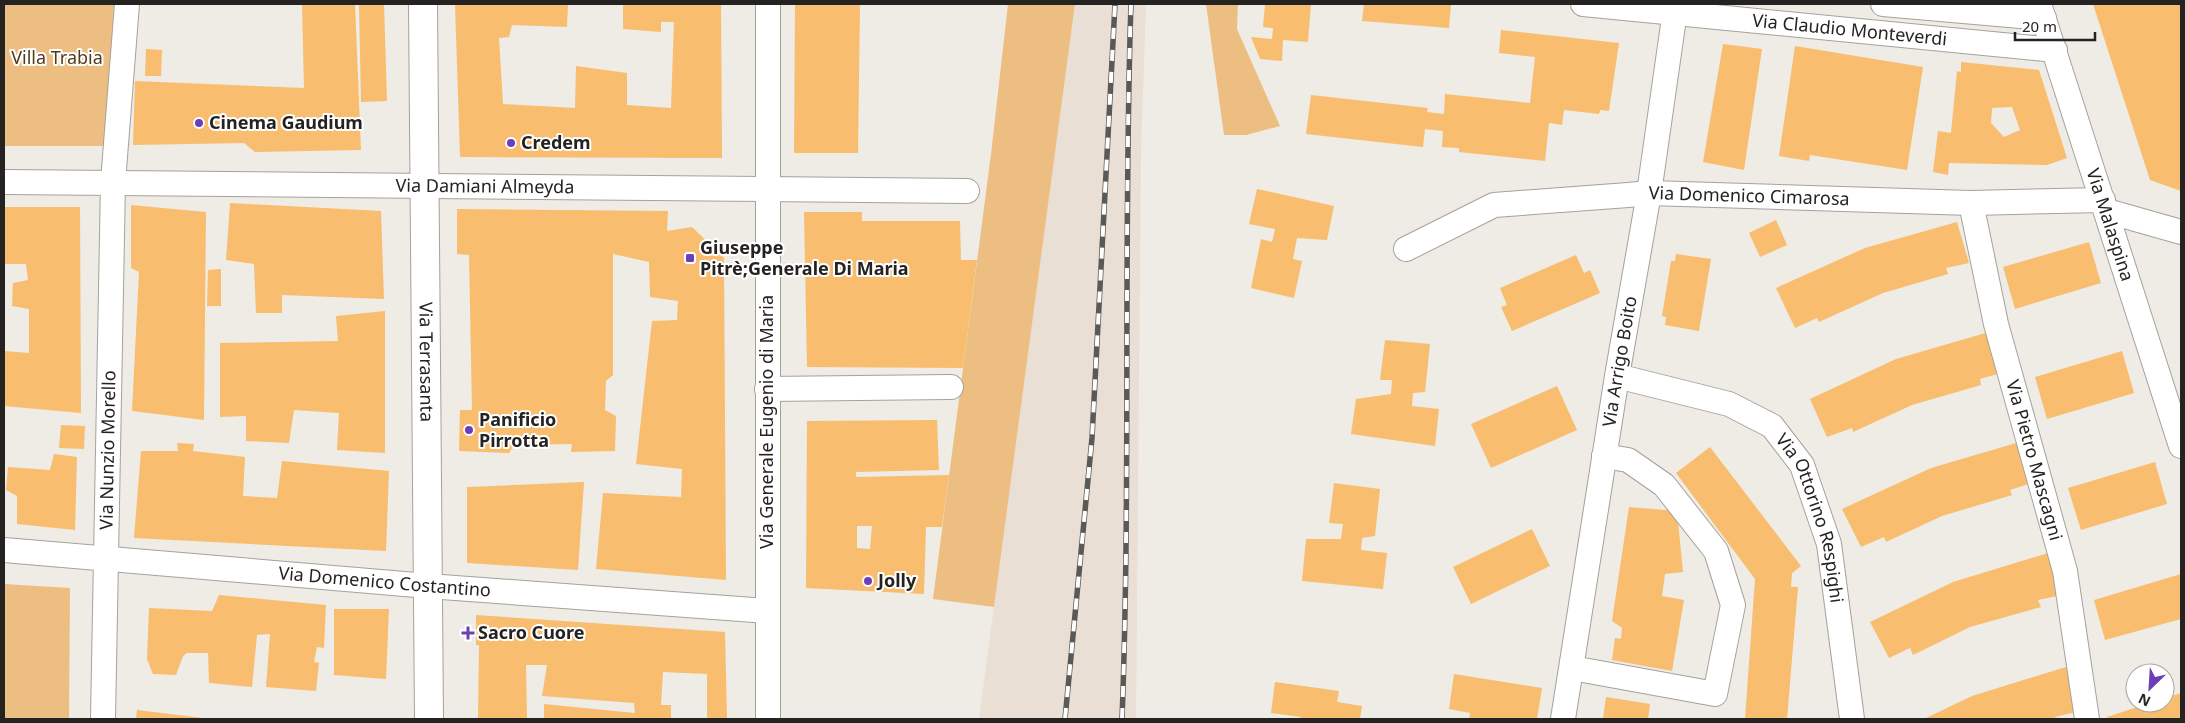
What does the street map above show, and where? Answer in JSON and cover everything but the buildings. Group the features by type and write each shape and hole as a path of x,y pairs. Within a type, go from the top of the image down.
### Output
{"street":[{"name":"Via Nunzio Morello","path":"104,719 105,558 113,182 127,4"},
{"name":"Via Terrasanta","path":"423,4 430,719"},
{"name":"Via Generale Eugenio di Maria","path":"768,4 768,719"},
{"name":"Via Claudio Monteverdi","path":"1583,4 1675,8 2055,50"},
{"name":"Via Claudio Monteverdi","path":"1883,4 2042,11"},
{"name":"Via Arrigo Boito","path":"1563,719 1617,376 1649,193 1675,8"},
{"name":"Via Malaspina","path":"2042,11 2179,435"},
{"name":"Via Damiani Almeyda","path":"4,182 967,191"},
{"name":"Via Domenico Cimarosa","path":"1406,249 1494,205 1649,193 1971,204 2105,206 2181,232"},
{"name":"Via Pietro Mascagni","path":"1971,204 1996,324 2065,571 2087,719"},
{"name":"Via Ottorino Respighi","path":"1617,376 1729,404 1772,426 1802,465 1829,544 1852,719"},
{"path":"767,389 951,387"},
{"path":"1572,668 1715,694 1733,605 1716,551 1664,485 1628,460 1604,456"},
{"name":"Via Domenico Costantino","path":"4,550 428,586 767,611"}],"shaded area":[{"path":"1075,4 1146,4 1141,150 1136,719 979,719"}],"green space":[{"name":"Villa Trabia","path":"4,4 114,4 105,146 4,146"},
{"path":"1008,4 1075,4 994,607 933,599 991,154"},
{"path":"1206,4 1238,4 1237,29 1280,126 1246,135 1224,135"},
{"path":"4,584 70,588 69,719 4,719"}],"railway":[{"path":"1065,719 1092,438 1115,4"},
{"path":"1122,719 1125,630 1127,183 1131,4"}],"place":[{"name":"Cinema Gaudium","path":"199,123"},
{"name":"Credem","path":"511,143"},
{"name":"Giuseppe Pitrè;Generale Di Maria","path":"690,258"},
{"name":"Panificio Pirrotta","path":"469,430"},
{"name":"Jolly","path":"868,581"},
{"name":"Sacro Cuore","path":"468,633"}]}
